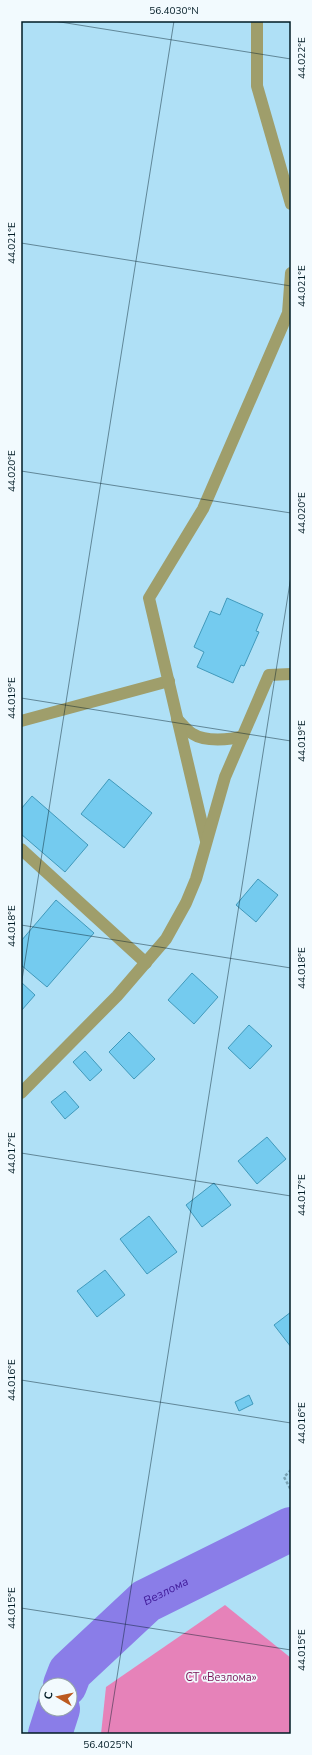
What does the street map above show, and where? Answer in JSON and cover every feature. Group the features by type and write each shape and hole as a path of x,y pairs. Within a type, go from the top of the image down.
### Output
{"street":[{"path":"257,21 257,86 291,204"},
{"path":"206,841 149,598 206,502 288,313 291,273"},
{"path":"21,1093 117,996 166,939 186,903 196,880 225,777 269,676 291,674"},
{"path":"21,721 169,681"},
{"path":"177,719 194,735 212,740 234,739 243,736"},
{"path":"21,849 146,963"}],"path":[{"path":"291,1470 284,1477 291,1490"}],"green space":[{"name":"СТ «Везлома»","path":"225,1605 291,1658 291,1734 101,1734 106,1687"}],"building":[{"path":"227,598 263,614 256,631 259,632 244,666 241,665 233,683 197,667 204,652 194,647 210,611 220,615"},
{"path":"109,779 152,813 124,848 81,814"},
{"path":"32,796 88,845 65,872 21,834 21,809"},
{"path":"258,879 278,895 256,922 236,905"},
{"path":"56,900 94,933 47,987 21,965 21,941"},
{"path":"192,973 218,997 194,1024 168,1000"},
{"path":"21,982 35,995 21,1011"},
{"path":"249,1025 272,1046 250,1069 228,1048"},
{"path":"129,1032 155,1059 134,1079 109,1052"},
{"path":"85,1051 102,1070 90,1081 73,1062"},
{"path":"65,1091 79,1107 65,1119 51,1102"},
{"path":"267,1137 286,1159 257,1184 238,1161"},
{"path":"214,1183 231,1205 202,1227 186,1205"},
{"path":"149,1216 177,1252 147,1274 120,1239"},
{"path":"105,1270 125,1295 97,1317 77,1291"},
{"path":"291,1312 291,1347 274,1325"},
{"path":"249,1395 253,1404 239,1411 235,1402"}],"waterway":[{"name":"Везлома","path":"68,1677 70,1672 146,1601 291,1529"},
{"name":"Везлома","path":"50,1734 55,1717"}]}
